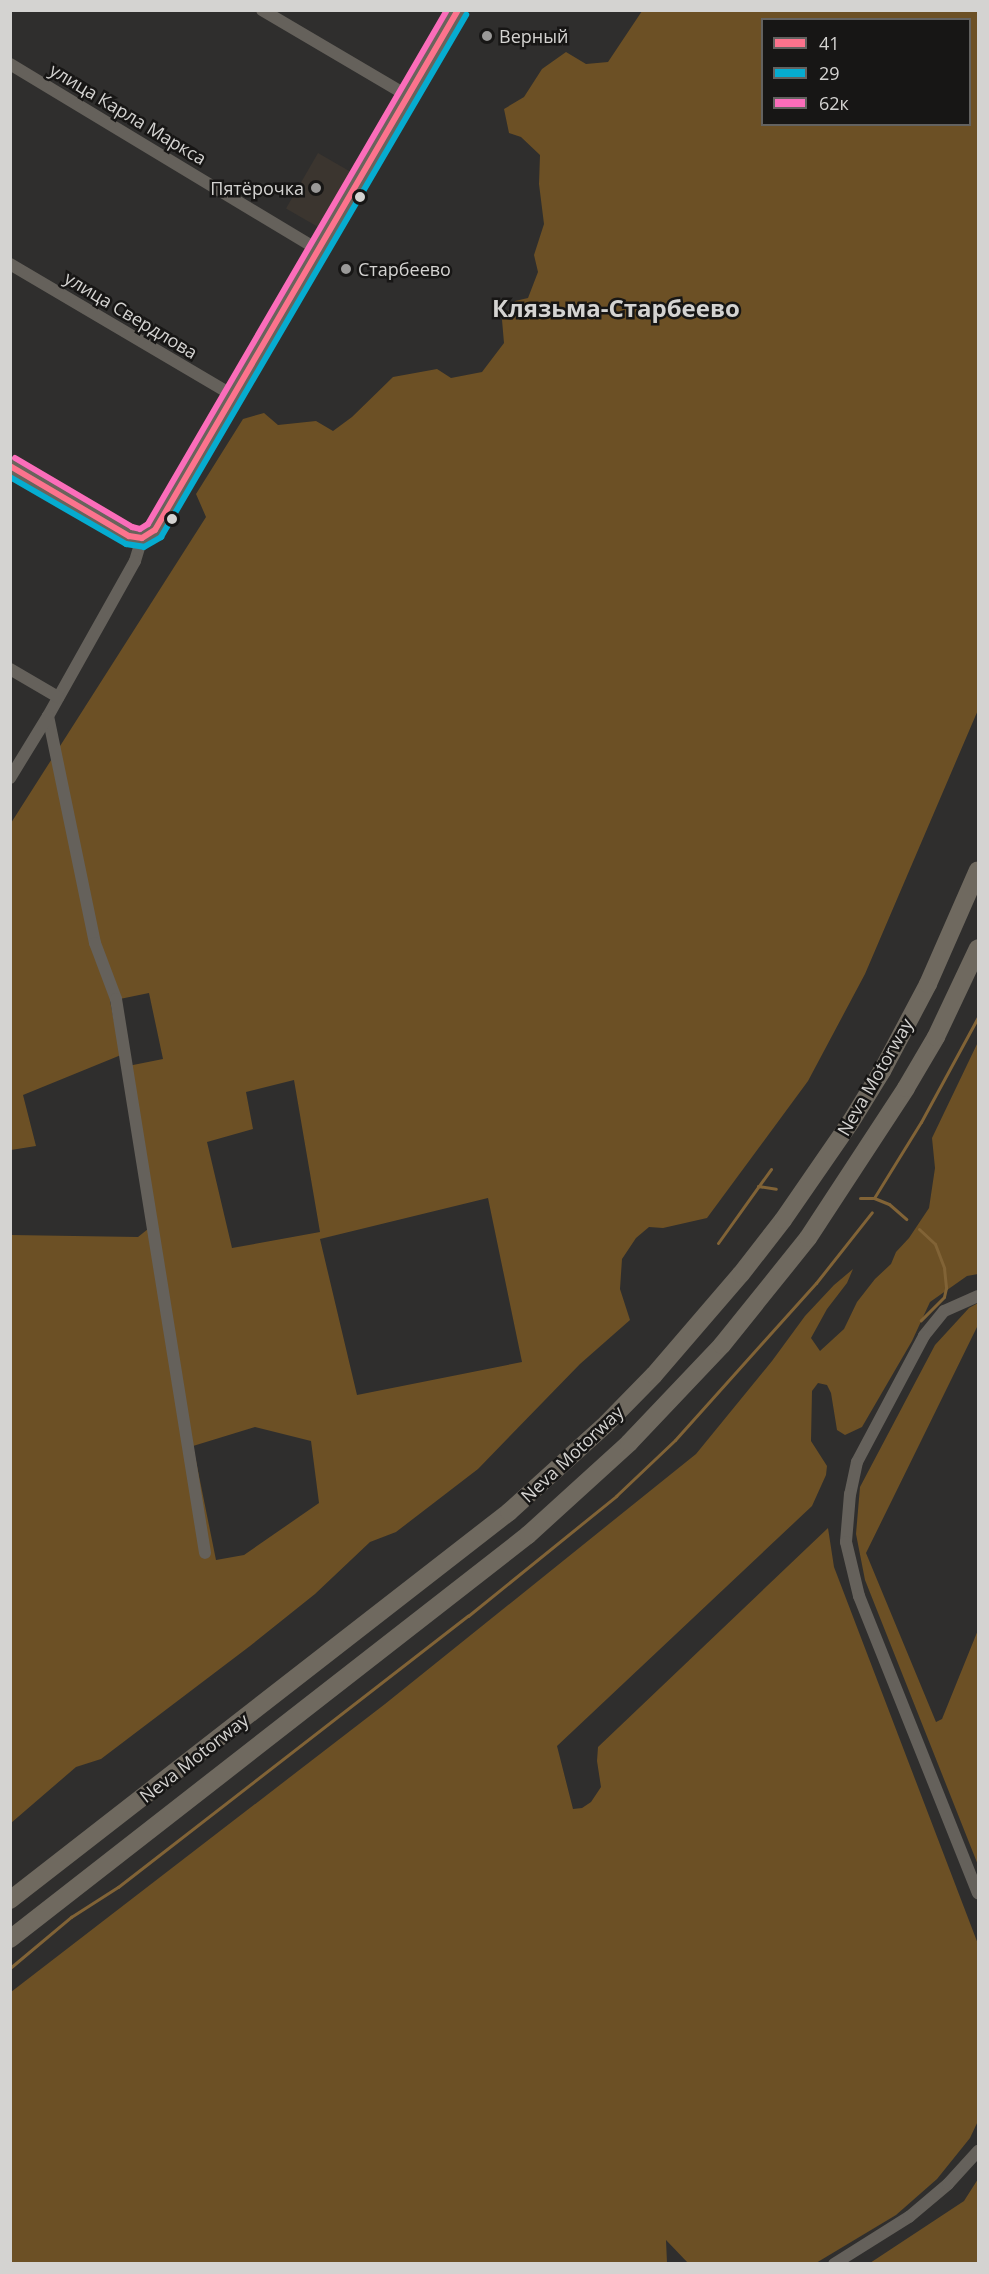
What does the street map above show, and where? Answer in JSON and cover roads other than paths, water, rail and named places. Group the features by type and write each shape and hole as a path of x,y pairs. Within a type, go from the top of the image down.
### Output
{"highway":[{"name":"Neva Motorway","path":"10,1900 509,1512 607,1423 654,1375 741,1274 783,1220 850,1123 882,1071 928,984 978,870"},
{"name":"Neva Motorway","path":"10,1939 528,1535 629,1443 722,1345 808,1238 906,1088 936,1037 978,948"}],"main road":[{"path":"10,466 129,536 142,538 154,530 166,514 458,10"}],"street":[{"path":"262,10 408,96"},
{"name":"улица Карла Маркса","path":"10,64 318,250"},
{"name":"улица Свердлова","path":"10,264 234,396"},
{"path":"10,778 48,716 135,561 142,538"},
{"path":"10,669 58,697"},
{"path":"48,716 95,943 116,999 205,1553"},
{"path":"978,1296 944,1311 924,1336 858,1462 850,1494 846,1542 859,1596 978,1893"},
{"path":"834,2264 909,2217 948,2184 978,2151"}],"waterway":[{"path":"874,1198 921,1122 978,1017"},
{"path":"718,1243 771,1169"},
{"path":"758,1186 776,1189"},
{"path":"860,1198 874,1198 889,1204 906,1219"},
{"path":"10,1968 71,1917 118,1887 468,1616 616,1496 675,1440 816,1283 872,1212"},
{"path":"919,1229 935,1244 944,1268 946,1288 944,1297 921,1320"}],"place":[{"name":"Верный","path":"487,36"},
{"name":"Пятёрочка","path":"316,188"},
{"name":"Старбеево","path":"346,269"}],"district":[{"name":"Клязьма-Старбеево","path":"616,308"}]}
